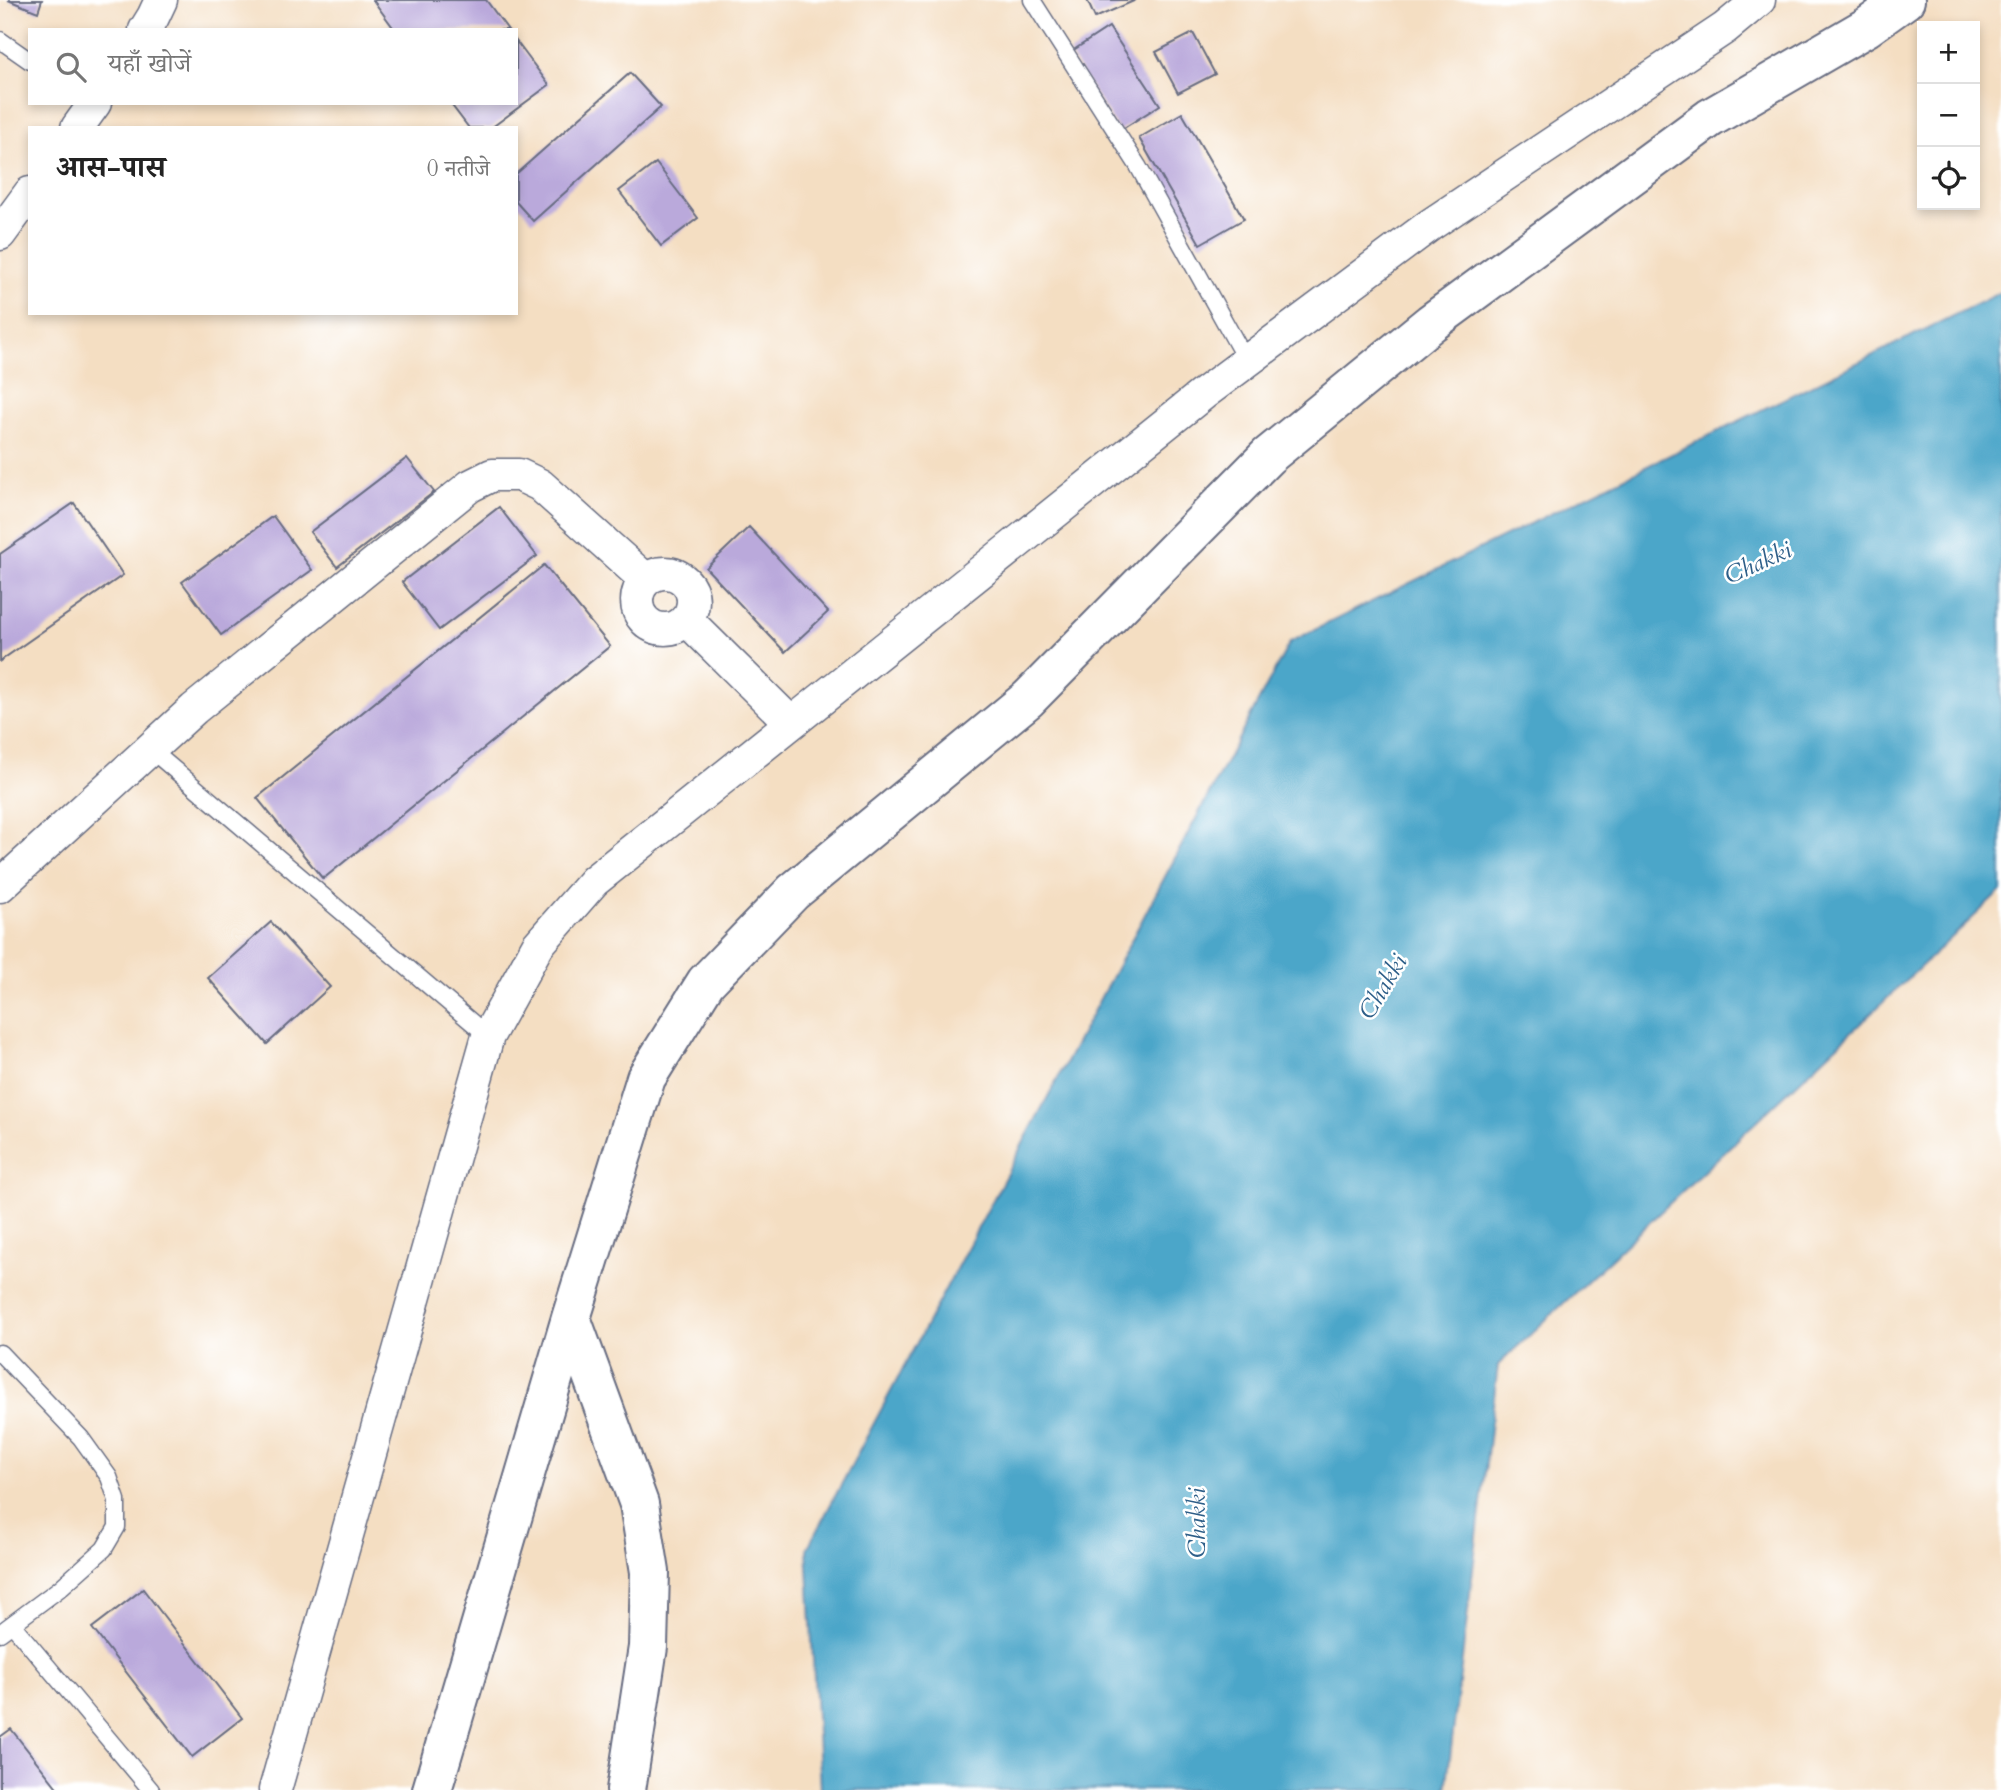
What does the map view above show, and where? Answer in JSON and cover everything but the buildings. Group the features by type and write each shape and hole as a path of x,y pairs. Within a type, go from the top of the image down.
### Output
{"street":[{"path":"146,28 161,0"},
{"path":"275,1790 488,1037 538,945 594,881 1203,394 1430,225 1725,27 1759,0"},
{"path":"432,1790 571,1318 646,1078 706,982 793,892 1028,699 1268,456 1421,331 1710,118 1867,27 1905,0"},
{"path":"0,234 28,196"},
{"path":"0,886 194,709 470,486 492,475 519,475 540,485 646,580 640,587 638,596 640,614 645,621 662,629 671,629 686,620 791,723"},
{"path":"571,1318 639,1504 650,1572 648,1647 626,1790"}],"lane":[{"path":"1032,0 1138,166 1247,362"},
{"path":"0,40 28,60"},
{"path":"150,749 488,1037"},
{"path":"0,1353 81,1438 108,1477 117,1500 117,1527 104,1549 59,1589 6,1628 151,1790"}],"water":[{"name":"Chakki","path":"2001,292 2001,891 1498,1365 1446,1790 820,1790 807,1549 1290,642"}]}
